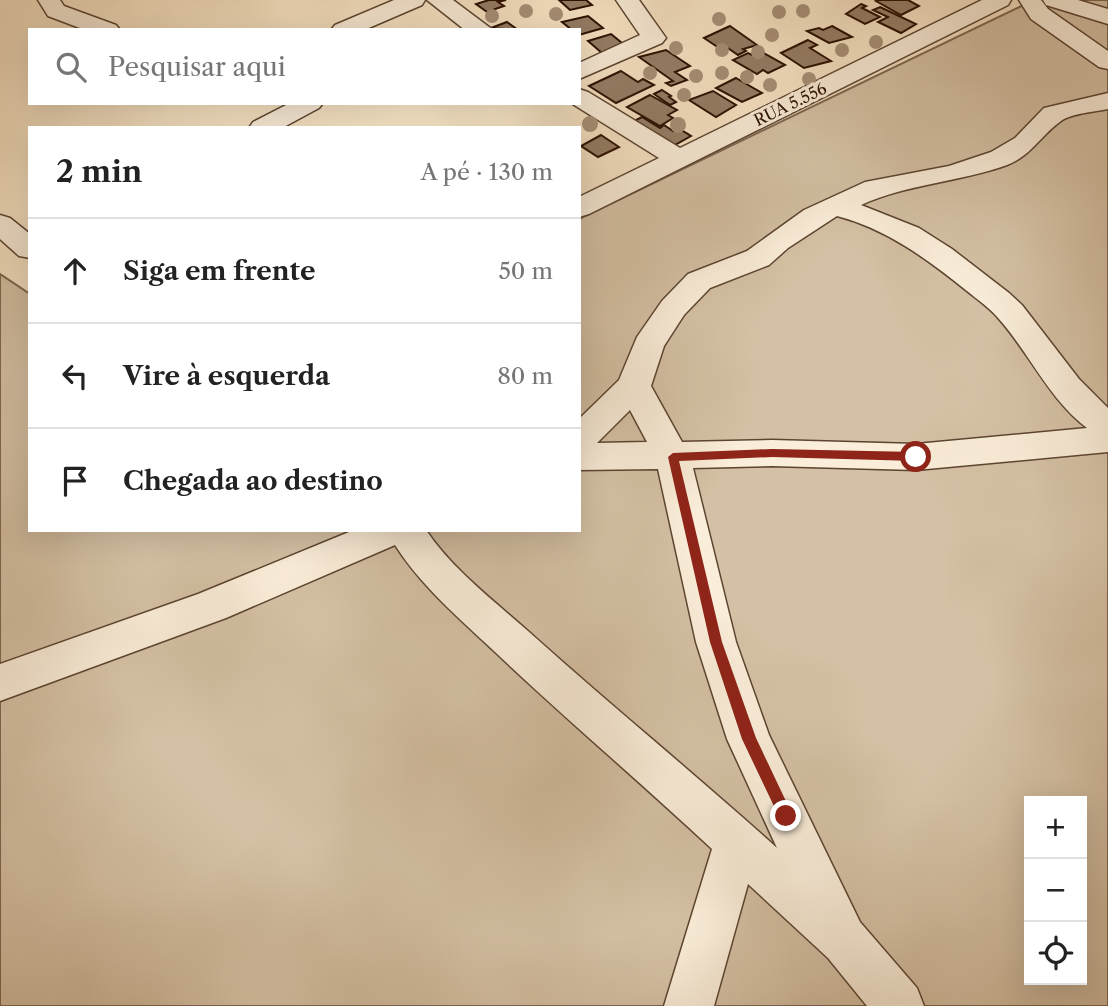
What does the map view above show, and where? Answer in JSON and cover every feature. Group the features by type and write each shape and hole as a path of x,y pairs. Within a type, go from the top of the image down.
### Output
{"street":[{"path":"48,0 56,10 103,28"},
{"path":"348,28 414,0"},
{"path":"438,0 478,28"},
{"path":"581,71 654,38 626,0"},
{"name":"RUA 5.556","path":"581,207 1000,0"},
{"path":"1030,0 1048,22 1108,62"},
{"path":"1054,0 1108,17"},
{"path":"581,98 679,159"},
{"path":"581,438 634,386 648,345 673,308 699,281 758,258 814,216 875,188 954,173 1001,158 1024,144 1053,114 1108,101"},
{"path":"246,105 267,125 306,105"},
{"path":"834,207 869,214 937,251 1009,309 1069,390 1090,414 1108,426"},
{"path":"0,223 28,248"},
{"path":"634,386 673,457 716,642 749,739 845,941"},
{"path":"581,457 772,453 916,457 1108,439"},
{"path":"0,683 76,653 184,617 325,561 388,532"},
{"path":"406,532 421,554 463,597 582,707 656,768 845,941 899,1006"},
{"path":"689,1006 737,842"}],"shaded area":[{"path":"1034,0 1108,0 1108,1006 0,1006 0,274 28,293 28,532 581,532 581,218"}],"building":[{"path":"489,0 506,0 498,2 504,6 487,12 476,4"},
{"path":"559,0 586,0 592,5 570,10"},
{"path":"908,0 919,6 901,15 876,1"},
{"path":"861,4 866,6 862,8 880,17 865,24 846,14"},
{"path":"880,7 916,24 901,33 878,22 888,17 873,10"},
{"path":"588,16 603,28 581,34 581,28 570,28 562,22"},
{"path":"507,22 515,28 491,28"},
{"path":"730,26 757,45 743,49 746,51 738,55 725,46 719,48 704,38"},
{"path":"832,26 852,37 829,43 807,31 819,28 823,30"},
{"path":"611,34 627,47 603,54 588,41"},
{"path":"808,40 817,45 810,48 831,61 804,68 781,53"},
{"path":"666,50 690,66 675,72 687,80 671,86 666,83 673,81 639,57"},
{"path":"760,51 785,65 768,73 763,70 757,74 733,60"},
{"path":"621,71 638,82 643,79 654,85 616,103 589,86"},
{"path":"736,78 762,93 742,102 716,88"},
{"path":"662,90 676,102 670,105 654,94"},
{"path":"713,91 736,105 716,117 689,100"},
{"path":"650,95 677,110 668,115 673,118 660,126 627,107"},
{"path":"642,117 660,128 664,125 673,131 678,128 691,136 673,146 634,121"},
{"path":"601,135 619,147 598,157 581,146"}],"route":[{"path":"786,816 749,739 716,642 682,505 673,457 772,453 916,457"}]}
